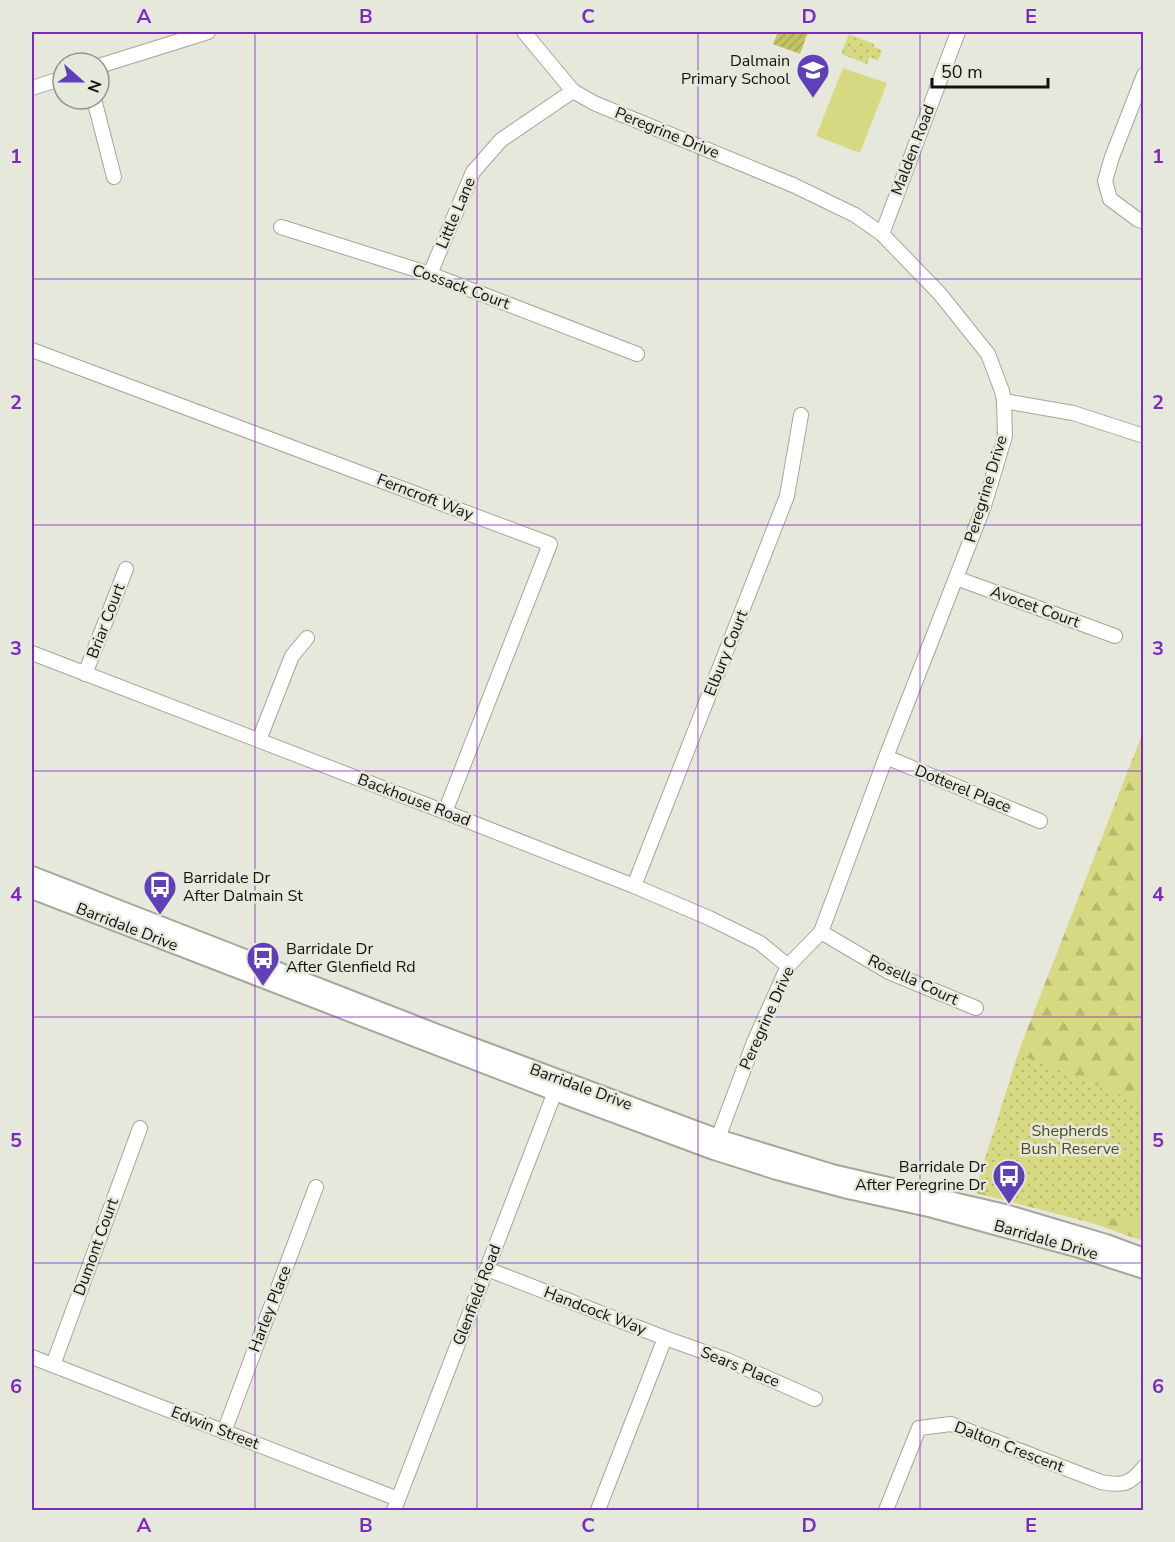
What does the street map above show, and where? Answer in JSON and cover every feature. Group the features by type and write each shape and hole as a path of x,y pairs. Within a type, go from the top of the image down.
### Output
{"street":[{"path":"111,62 203,32"},
{"name":"Peregrine Drive","path":"524,32 573,90 594,104 793,185 855,214 882,234 940,294 988,354 1004,401 1005,436 984,506 820,932 788,966 754,1042 716,1144"},
{"name":"Malden Road","path":"882,234 958,32"},
{"path":"1143,75 1105,181 1110,199 1143,222"},
{"path":"32,88 51,82"},
{"name":"Little Lane","path":"430,274 473,172 501,140 573,90"},
{"path":"97,111 114,177"},
{"name":"Cossack Court","path":"281,227 430,274 638,354"},
{"name":"Ferncroft Way","path":"32,350 550,544 445,812"},
{"path":"1004,401 1073,413 1143,436"},
{"name":"Elbury Court","path":"634,886 787,496 801,415"},
{"name":"Briar Court","path":"85,674 126,569"},
{"name":"Avocet Court","path":"956,578 1115,636"},
{"path":"259,740 292,656 307,638"},
{"name":"Backhouse Road","path":"32,654 634,886 760,943 788,966"},
{"name":"Dotterel Place","path":"886,758 1040,821"},
{"name":"Barridale Drive","path":"32,875 557,1086"},
{"name":"Barridale Drive","path":"32,890 716,1144 800,1178 933,1209 1076,1248 1143,1270"},
{"name":"Rosella Court","path":"820,932 889,972 976,1008"},
{"name":"Glenfield Road","path":"396,1505 557,1086"},
{"name":"Dumont Court","path":"53,1365 140,1128"},
{"name":"Barridale Drive","path":"716,1144 1005,1213 1106,1243 1143,1257"},
{"name":"Harley Place","path":"224,1432 316,1187"},
{"name":"Handcock Way","path":"487,1269 665,1338 598,1510"},
{"name":"Sears Place","path":"665,1338 727,1360 815,1399"},
{"name":"Edwin Street","path":"32,1357 224,1432 396,1505"},
{"name":"Dalton Crescent","path":"886,1510 919,1428 951,1424 1101,1482 1117,1485 1130,1482 1143,1467"}],"green space":[{"path":"849,34 874,44 874,47 882,50 878,61 870,57 867,64 841,54"},
{"path":"843,68 887,83 860,153 816,136"},
{"name":"Shepherds Bush Reserve","path":"1143,732 1143,1241 1092,1223 976,1193 1021,1045"},
{"path":"1018,1054 1143,1104 1143,1221 1124,1214 1107,1221 1083,1218 975,1190"}],"building":[{"path":"778,32 808,32 800,54 773,44"}],"place":[{"name":"Dalmain Primary School","path":"813,99"},
{"name":"Barridale Dr After Dalmain St","path":"160,916"},
{"name":"Barridale Dr After Glenfield Rd","path":"263,987"},
{"name":"Barridale Dr After Peregrine Dr","path":"1009,1205"}]}
